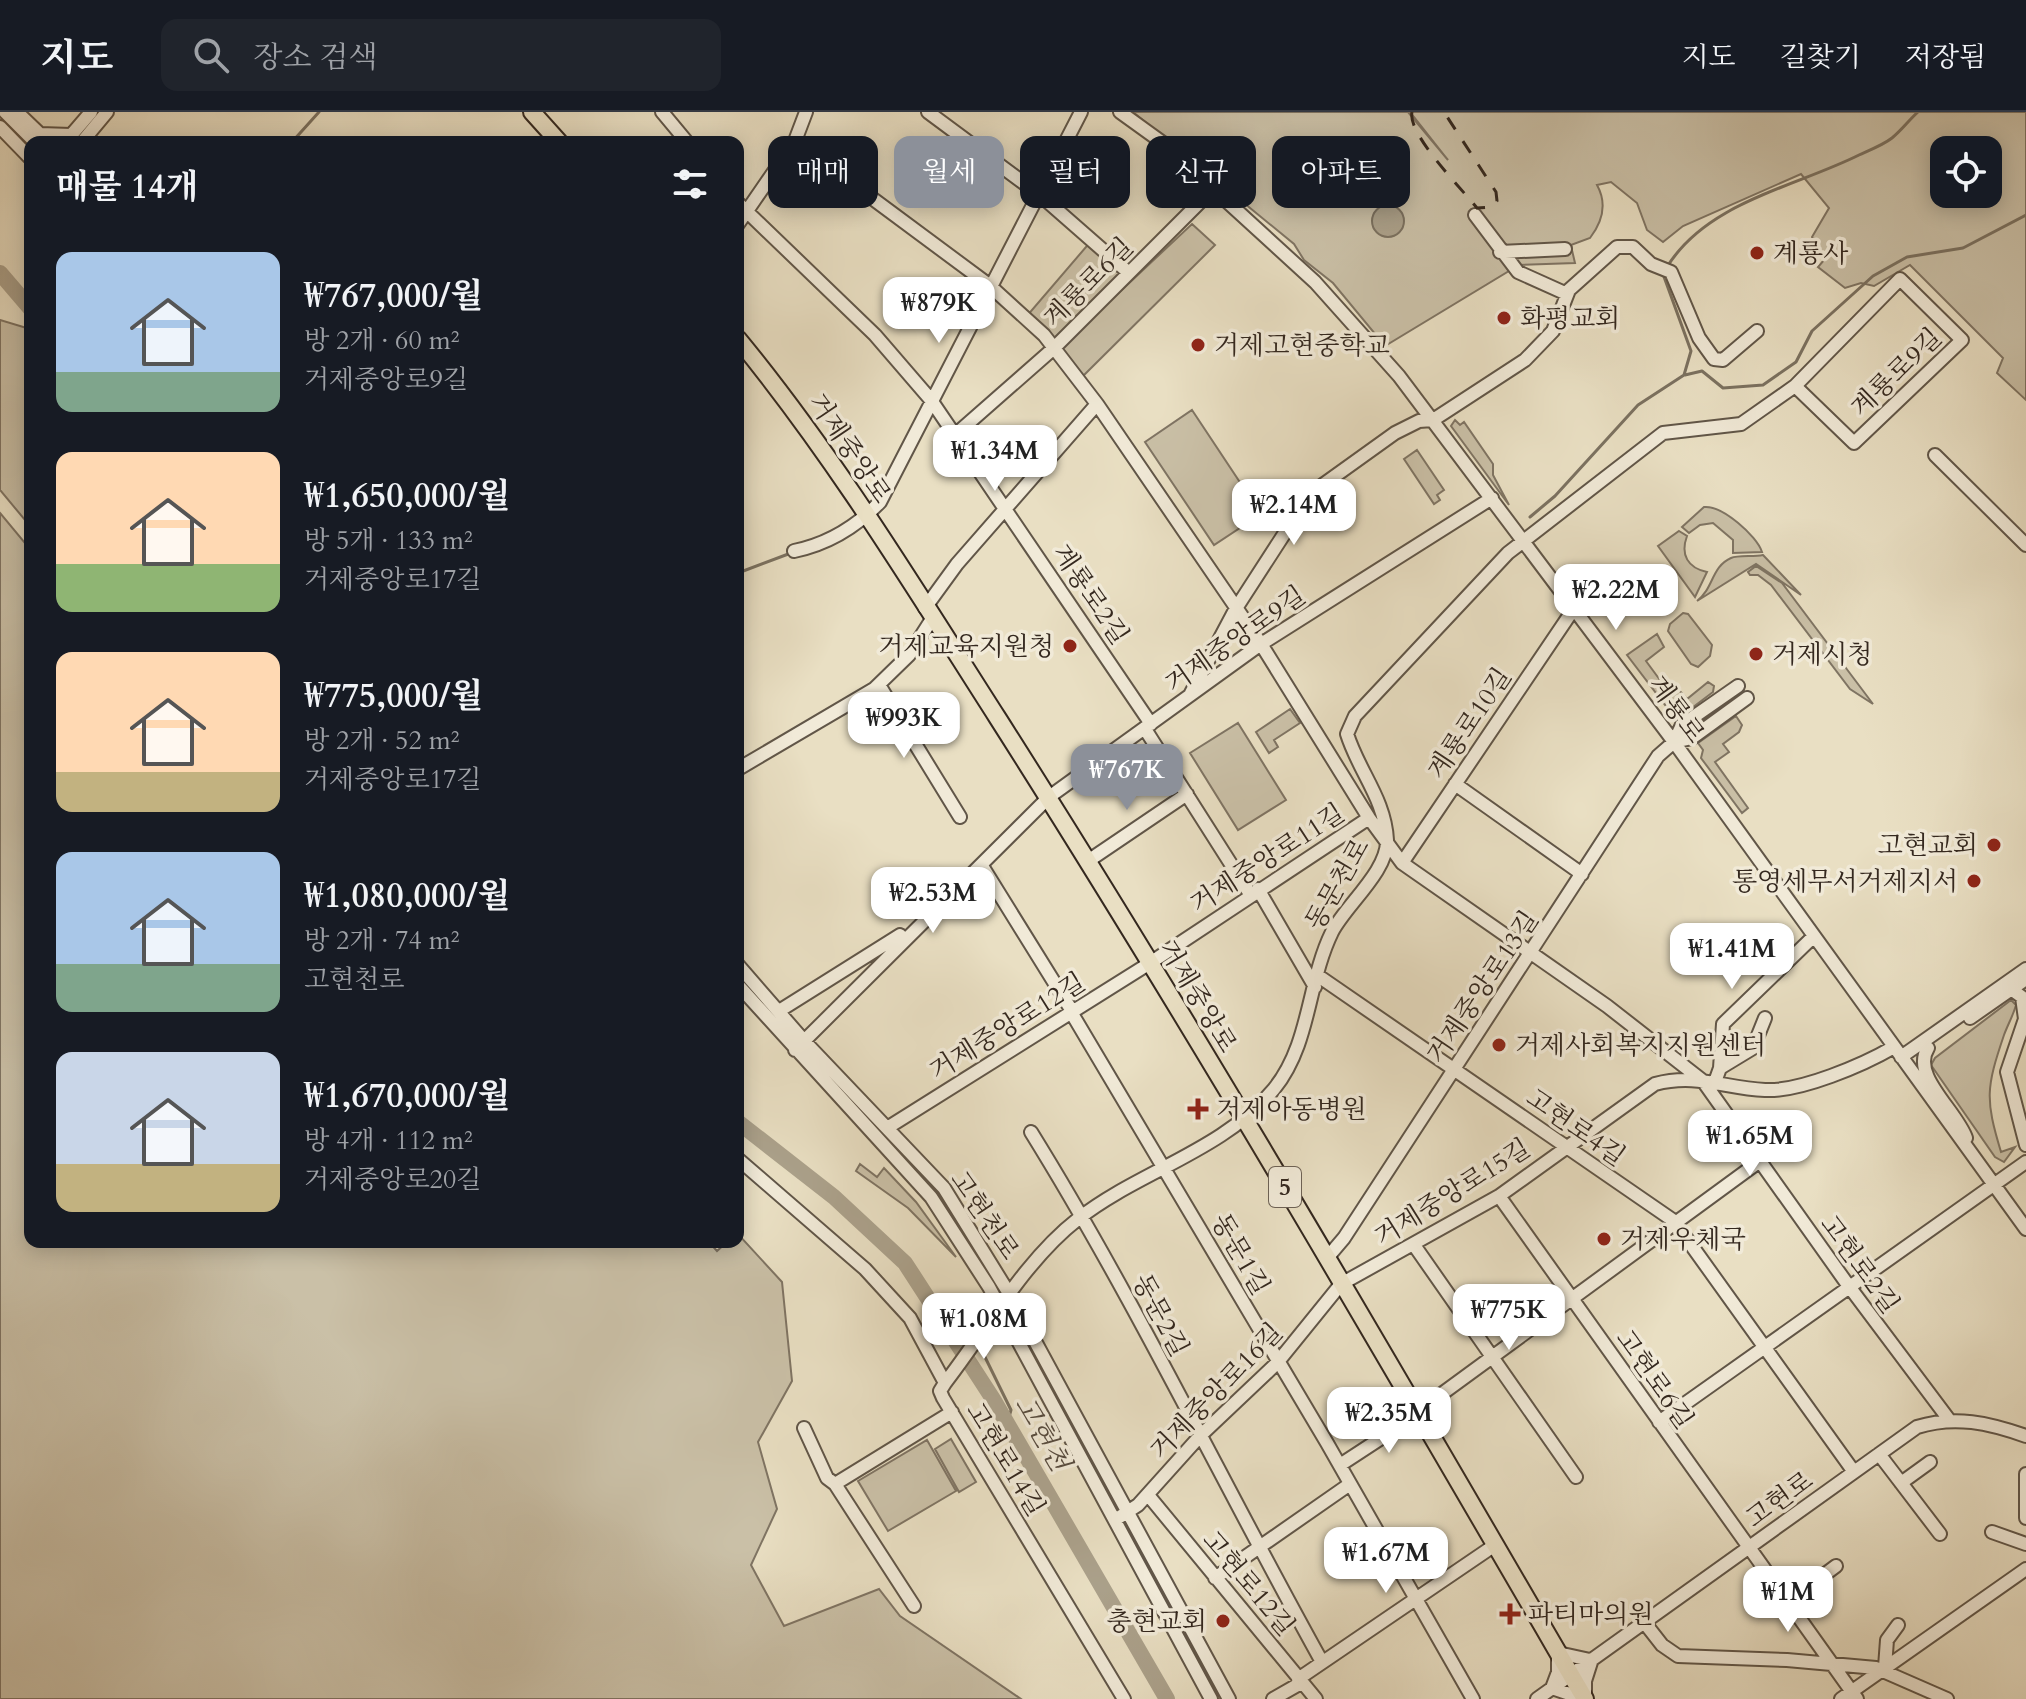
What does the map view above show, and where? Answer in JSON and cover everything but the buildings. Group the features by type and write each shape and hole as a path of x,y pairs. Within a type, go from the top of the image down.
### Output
{"main road":[{"path":"532,112 554,136"},
{"name":"거제중앙로","path":"744,346 786,396 1049,797 1244,1117 1585,1699"}],"street":[{"path":"5,112 29,136"},
{"path":"17,112 40,134 51,136"},
{"path":"75,136 91,112"},
{"path":"77,136 107,112"},
{"path":"662,112 682,136"},
{"path":"797,136 806,112"},
{"path":"928,112 1020,180"},
{"path":"1069,136 1081,112"},
{"name":"계룡로","path":"1120,112 1153,136"},
{"path":"0,127 24,152"},
{"path":"744,205 768,175"},
{"name":"고현로2길","path":"878,203 989,285 1054,348 1097,404 1261,644 1369,818 1402,863 1709,1081 1760,1161 1950,1421"},
{"path":"794,551 823,545 867,516 880,502 989,285 1033,208"},
{"path":"1055,208 1129,273"},
{"name":"계룡로6길","path":"955,435 1054,348 1194,208"},
{"name":"계룡로","path":"1234,208 1315,282 1433,420 1674,742 2026,1229"},
{"name":"계룡로2길","path":"744,210 875,335 931,400 1006,508 1148,726 1187,794 1316,981"},
{"path":"1475,215 1518,272 1567,294"},
{"path":"1190,696 1235,610 1310,494 1395,433 1419,421 1433,420 1525,360 1547,339 1567,294 1619,246 1633,247 1648,261 1664,268 1699,338 1714,359 1723,360 1757,331"},
{"path":"1500,252 1565,249"},
{"name":"계룡로9길","path":"1525,541 1663,433 1741,424 1795,386 1900,279 1962,340 1854,443 1795,386"},
{"path":"744,765 879,685 909,655 929,613 1006,508 1097,404"},
{"path":"1935,455 2026,545"},
{"name":"거제중앙로9길","path":"920,923 982,866 1049,797 1261,644 1492,498"},
{"name":"동문천로","path":"945,1383 1052,1242 1083,1215 1165,1168 1244,1117 1274,1090 1288,1069 1306,1026 1316,981 1334,929 1385,855 1387,843 1380,802 1347,734 1355,716 1508,553 1525,541"},
{"name":"계룡로10길","path":"1402,863 1575,607"},
{"path":"879,685 960,817"},
{"name":"거제중앙로13길","path":"1327,1258 1344,1238 1658,756 1674,742 1682,725 1738,686"},
{"path":"1674,742 1692,738 1747,698"},
{"path":"1455,784 1582,874"},
{"path":"1088,861 1187,794"},
{"name":"거제중앙로11길","path":"1150,963 1369,818"},
{"path":"982,866 1165,1168"},
{"path":"779,1011 920,923"},
{"path":"800,1046 920,923"},
{"path":"1720,1068 1723,1024 1813,937"},
{"name":"거제중앙로12길","path":"887,1128 1150,963"},
{"path":"1969,1148 1962,1126 1924,1069 1922,1058 1927,1044 2026,969"},
{"name":"고현천로","path":"744,972 779,1011 800,1046 931,1197 1115,1520 1211,1699"},
{"path":"1886,1035 1899,1043 1927,1044 2026,979"},
{"name":"고현로4길","path":"1316,981 1454,1067 1674,1221 1854,1472"},
{"path":"2011,989 2022,997 2025,1018 2007,1072 2009,1093 2026,1145"},
{"name":"고현천로","path":"744,991 887,1128 944,1188 1010,1295 1229,1699"},
{"path":"1709,1081 1720,1068 1753,1048 1765,1018"},
{"name":"거제중앙로15길","path":"1341,1284 1499,1196 1655,1084 1680,1077 1780,1089 1900,1056 1927,1044"},
{"path":"1031,1132 1083,1215"},
{"path":"1340,1465 1418,1413 1674,1221 1760,1161"},
{"path":"1659,1422 1848,1285 2026,1162"},
{"name":"고현로14길","path":"744,1164 865,1269 910,1318 945,1383 940,1391 1124,1699"},
{"name":"동문1길","path":"1165,1168 1473,1699"},
{"name":"고현로6길","path":"1499,1196 1832,1663 1850,1696"},
{"name":"동문2길","path":"1083,1215 1256,1546 1322,1662"},
{"path":"1414,1245 1576,1477"},
{"name":"거제중앙로16길","path":"1115,1520 1148,1495 1200,1436 1277,1363 1341,1284"},
{"path":"835,1484 952,1412"},
{"name":"고현로","path":"1537,1699 1917,1427 1950,1421 1994,1425 2026,1436"},
{"path":"804,1428 827,1478 835,1484 914,1606"},
{"path":"1879,1454 1940,1534"},
{"path":"1901,1483 1930,1462"},
{"path":"2026,1474 2026,1518"},
{"path":"1215,1578 1256,1546 1350,1484"},
{"name":"고현로12길","path":"1148,1495 1316,1699"},
{"path":"1992,1532 2026,1544"},
{"path":"1273,1699 1414,1597 1495,1545"},
{"path":"1788,1602 1836,1566"},
{"path":"1850,1696 1882,1669 2026,1569"},
{"path":"1644,1622 1669,1652 1678,1656 1832,1663 1882,1669 1947,1699"},
{"path":"1882,1669 1887,1640 1898,1625"},
{"path":"1558,1653 1592,1659 1585,1681 1585,1699 1552,1688 1558,1672 1558,1653"}],"shaded area":[{"path":"1133,112 1408,112 1448,160 1410,112 2026,112 2026,400 1997,373 2003,358 1910,265 1874,286 1861,283 1845,288 1818,267 1824,260 1812,237 1829,208 1801,174 1683,226 1663,242 1647,230 1637,203 1611,182 1597,185 1602,198 1602,212 1590,238 1571,245 1540,247 1571,246 1575,263 1519,265 1385,346 1333,283 1304,260 1294,244 1250,208 1256,208 1256,136 1162,136"},
{"path":"1380,208 1396,208 1403,215 1403,227 1394,236 1382,236 1373,227 1373,215"},
{"path":"1192,224 1215,245 1079,380 1061,347"},
{"path":"1092,240 1129,273 1054,348 1026,317"},
{"path":"0,320 24,327 24,519 0,490"},
{"path":"1192,410 1261,514 1214,545 1145,442"},
{"path":"1455,420 1460,425 1464,422 1493,464 1493,475 1509,505 1451,426"},
{"path":"1417,450 1444,490 1437,495 1440,500 1434,504 1404,459"},
{"path":"1704,507 1729,516 1753,538 1762,552 1733,553 1733,540 1713,523 1700,525 1689,533 1682,527"},
{"path":"0,513 24,542 24,1248 714,1248 717,1251 720,1248 744,1248 744,1241 782,1282 792,1381 758,1442 777,1509 751,1565 784,1626 879,1589 900,1616 1021,1699 0,1699"},
{"path":"1679,531 1687,536 1684,549 1687,560 1707,572 1695,597 1658,546"},
{"path":"1763,555 1801,595 1756,564 1697,601 1724,562 1734,557"},
{"path":"1756,566 1782,583 1873,704 1850,689 1771,585 1758,575 1750,575 1748,572"},
{"path":"1683,613 1688,614 1712,645 1710,656 1698,667 1691,664 1668,631 1670,624"},
{"path":"1657,634 1664,647 1646,661 1671,695 1679,690 1687,699 1708,682 1714,686 1713,692 1684,714 1669,710 1627,655"},
{"path":"1290,709 1300,723 1274,740 1278,747 1269,753 1256,732"},
{"path":"1736,716 1742,725 1739,732 1723,744 1729,752 1715,762 1748,808 1742,813 1701,758 1703,750 1698,743"},
{"path":"1238,723 1286,800 1238,830 1190,753"},
{"path":"2011,1000 2016,1005 1998,1053 1990,1094 1992,1119 2001,1152 2015,1147 2004,1162 1995,1157 1931,1065 1935,1058"},
{"path":"860,1164 877,1177 884,1168 916,1202 956,1257 908,1208 856,1171"},
{"path":"951,1439 976,1482 959,1492 935,1449"},
{"path":"927,1440 956,1491 888,1531 858,1481"},
{"path":"1130,1529 1222,1699 1217,1699 1127,1531"}],"waterway":[{"path":"297,136 319,112"},
{"path":"1667,267 1684,245 1728,211 1881,145 1918,112"},
{"path":"1685,375 1702,371 1723,388 1763,385 1796,362 1812,331 1873,276 1907,257 1963,248 2026,215"},
{"name":"고현천","path":"0,273 24,301"},
{"path":"1530,517 1555,496 1638,405 1684,375 1691,351 1663,274"},
{"path":"744,571 791,553"},
{"name":"고현천","path":"744,1127 834,1197 905,1263 993,1399 1167,1699"},
{"path":"997,1327 982,1351 1011,1410 1007,1424"}],"railway":[{"path":"1412,112 1418,134 1437,161 1477,208 1490,207 1497,201 1496,192 1444,112"}],"place":[{"name":"계룡사","path":"1757,253"},
{"name":"화평교회","path":"1504,318"},
{"name":"거제고현중학교","path":"1198,345"},
{"name":"거제교육지원청","path":"1070,646"},
{"name":"거제시청","path":"1756,654"},
{"name":"고현교회","path":"1994,845"},
{"name":"통영세무서거제지서","path":"1974,881"},
{"name":"거제사회복지지원센터","path":"1499,1045"},
{"name":"거제아동병원","path":"1198,1109"},
{"name":"거제우체국","path":"1604,1239"},
{"name":"파티마의원","path":"1510,1614"},
{"name":"충현교회","path":"1223,1621"}]}
